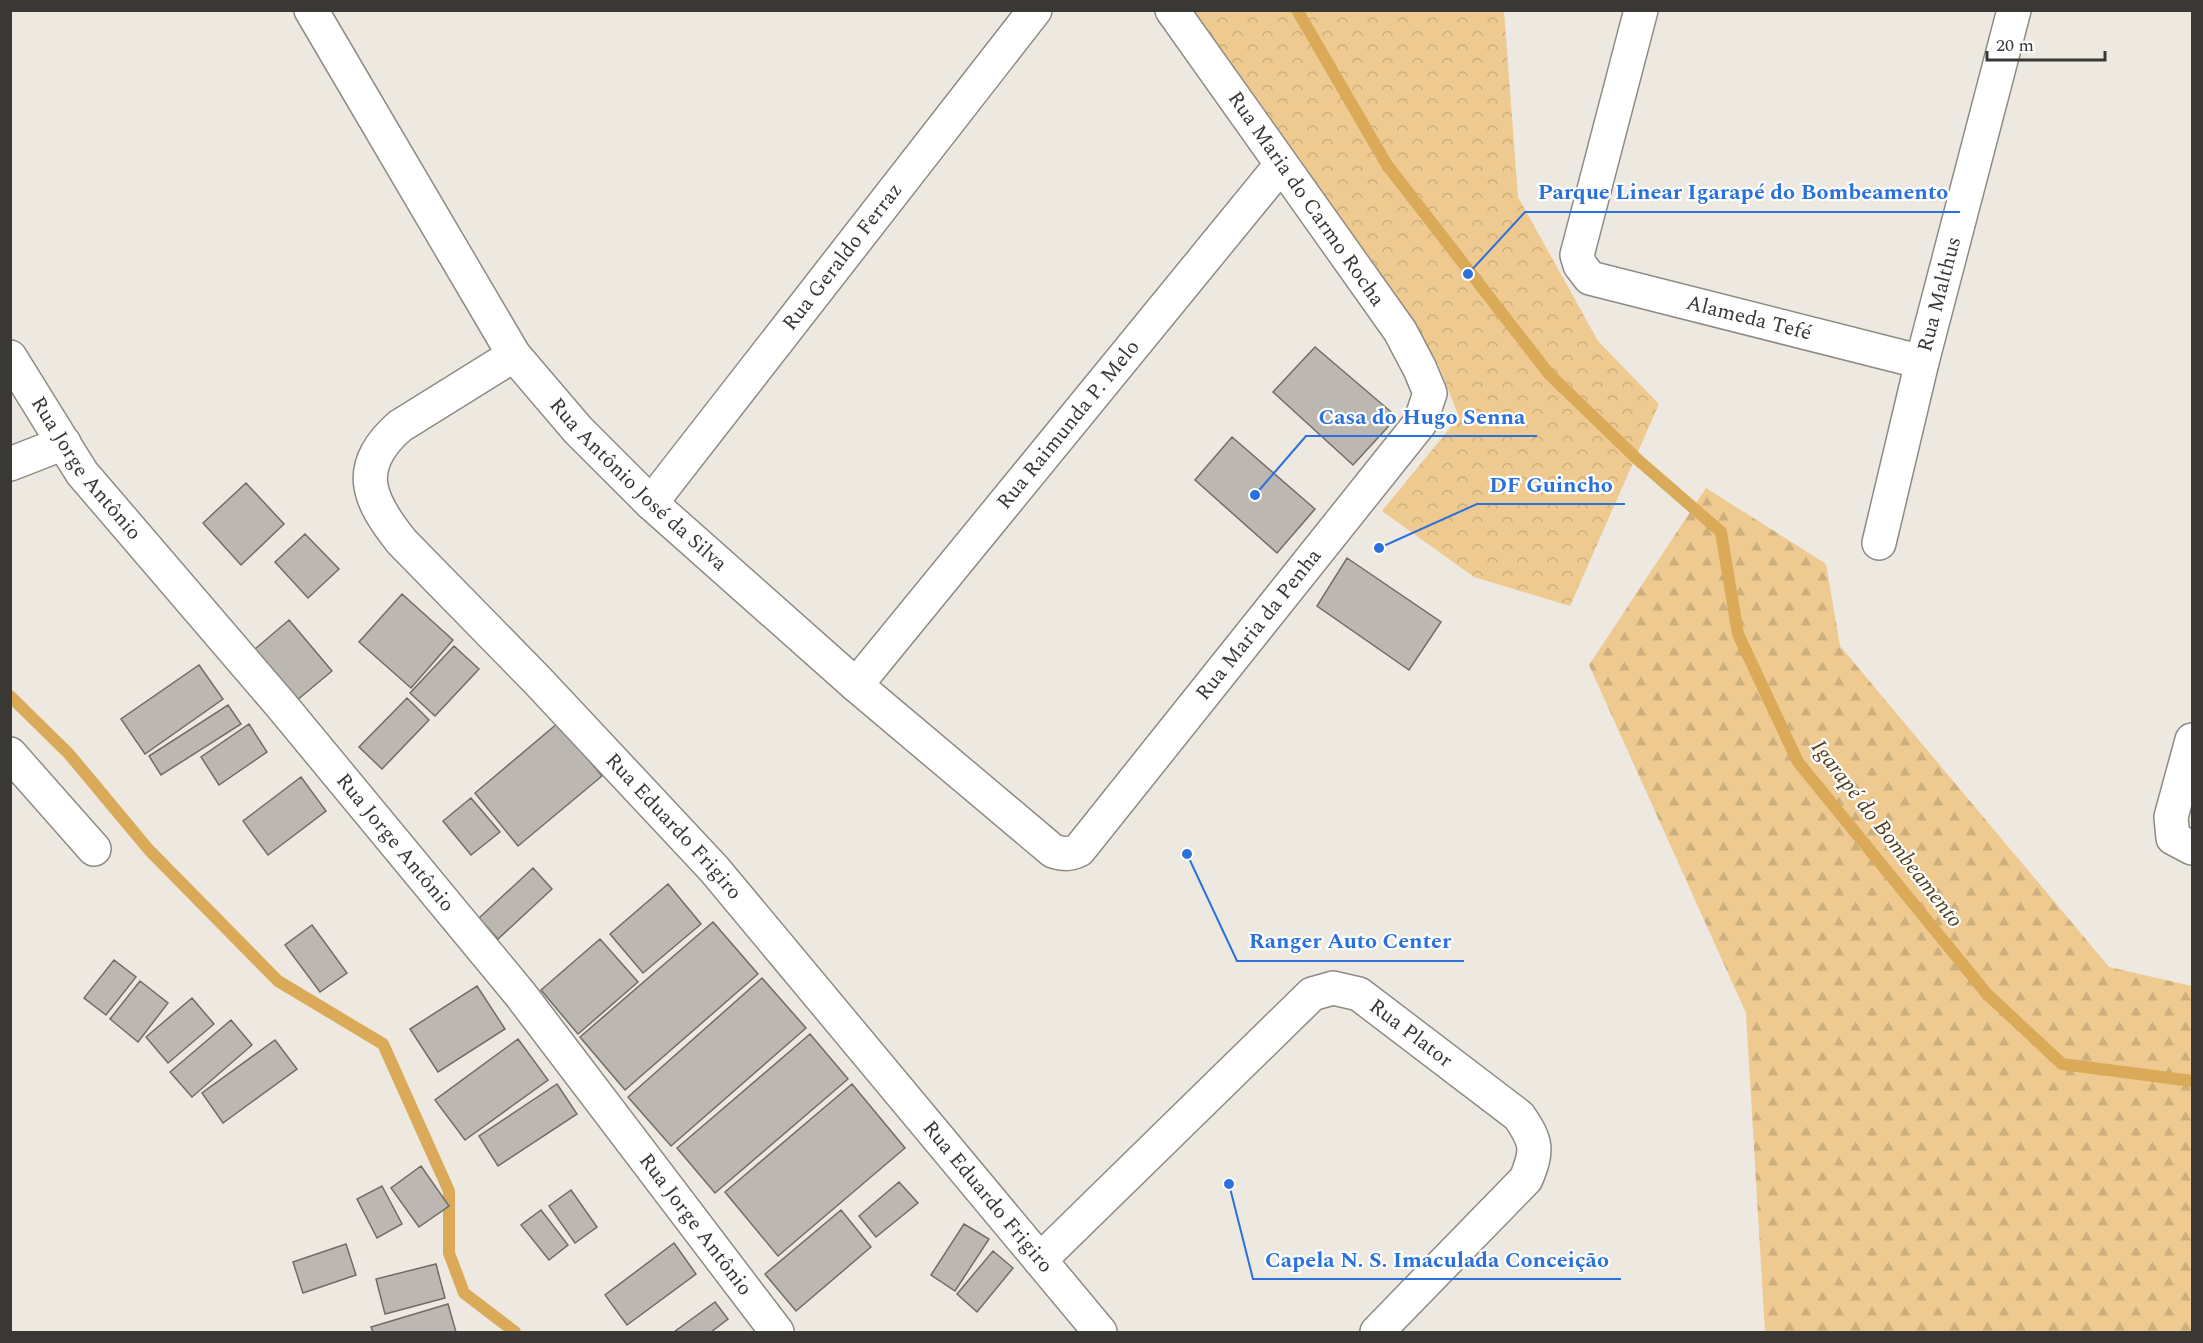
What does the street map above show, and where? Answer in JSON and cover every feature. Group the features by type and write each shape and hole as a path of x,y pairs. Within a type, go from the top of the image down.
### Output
{"street":[{"name":"Rua Antônio José da Silva","path":"311,10 514,355 578,430 651,503 856,685 1053,851 1070,854 1078,850"},
{"name":"Rua Geraldo Ferraz","path":"651,503 1035,10"},
{"name":"Rua Maria do Carmo Rocha","path":"1172,10 1400,331 1430,393"},
{"name":"Alameda Tefé","path":"1641,10 1577,255 1580,266 1590,278 1922,362"},
{"name":"Rua Malthus","path":"1879,543 1922,362 2014,10"},
{"name":"Rua Raimunda P. Melo","path":"856,685 1281,165"},
{"name":"Rua Eduardo Frigiro","path":"514,355 400,426 385,439 374,457 370,478 372,497 385,520 402,542 546,689 714,869 1100,1332"},
{"name":"Rua Jorge Antônio","path":"10,357 82,472 281,705 520,994 777,1332"},
{"name":"Rua Maria da Penha","path":"1078,850 1420,423 1430,393"},
{"path":"10,464 64,443"},
{"path":"2191,848 2173,838 2171,817 2193,740"},
{"path":"10,754 94,849"},
{"name":"Rua Plator","path":"1040,1260 1312,994 1333,988 1359,994 1519,1116 1532,1134 1535,1157 1526,1179 1377,1332"}],"green space":[{"path":"1190,11 1504,11 1518,197 1598,341 1659,404 1570,606 1474,577 1382,511 1459,417 1438,364"},
{"path":"1706,488 1826,564 1840,646 2109,967 2192,986 2192,1332 1765,1332 1746,1013 1589,665"}],"building":[{"path":"1315,347 1397,417 1353,465 1273,392"},
{"path":"1232,437 1315,509 1277,553 1195,480"},
{"path":"246,483 284,524 241,565 203,523"},
{"path":"305,534 339,569 308,598 275,562"},
{"path":"1347,558 1441,622 1409,670 1317,606"},
{"path":"402,594 453,640 411,688 359,642"},
{"path":"289,620 332,671 290,706 248,655"},
{"path":"454,646 479,669 435,716 410,693"},
{"path":"199,665 223,699 145,754 121,719"},
{"path":"407,698 429,720 382,769 359,747"},
{"path":"228,705 241,724 161,775 149,756"},
{"path":"558,723 602,776 518,846 475,793"},
{"path":"249,724 267,752 219,785 201,757"},
{"path":"301,777 326,811 268,855 243,821"},
{"path":"471,798 500,832 471,855 443,821"},
{"path":"533,868 552,889 498,939 479,918"},
{"path":"668,884 701,924 643,973 610,934"},
{"path":"713,922 758,974 625,1090 580,1037"},
{"path":"312,925 347,973 320,992 285,945"},
{"path":"600,939 638,982 578,1034 541,990"},
{"path":"114,960 136,977 106,1015 84,998"},
{"path":"762,978 806,1028 671,1146 628,1097"},
{"path":"140,981 168,1003 138,1042 110,1019"},
{"path":"477,986 505,1029 438,1072 410,1029"},
{"path":"192,998 214,1024 168,1063 146,1037"},
{"path":"231,1020 252,1045 192,1097 170,1072"},
{"path":"810,1034 848,1079 715,1193 677,1148"},
{"path":"518,1039 548,1080 465,1140 435,1100"},
{"path":"275,1040 297,1069 223,1123 202,1093"},
{"path":"557,1084 577,1114 498,1166 479,1136"},
{"path":"852,1084 905,1148 778,1256 725,1192"},
{"path":"421,1166 449,1206 419,1227 391,1188"},
{"path":"899,1182 918,1203 876,1237 859,1216"},
{"path":"382,1186 402,1224 377,1238 357,1199"},
{"path":"571,1190 597,1227 575,1243 549,1206"},
{"path":"541,1210 568,1245 549,1260 521,1225"},
{"path":"841,1210 871,1247 796,1311 765,1274"},
{"path":"964,1224 989,1239 955,1291 931,1275"},
{"path":"674,1243 696,1274 627,1325 605,1295"},
{"path":"346,1244 356,1275 303,1293 293,1262"},
{"path":"993,1251 1013,1268 977,1312 957,1294"},
{"path":"436,1264 445,1298 385,1314 376,1279"},
{"path":"715,1302 728,1319 711,1332 674,1332"},
{"path":"448,1304 456,1332 373,1332 371,1327"}],"waterway":[{"name":"Igarapé do Bombeamento","path":"1297,10 1387,165 1549,374 1637,459 1721,532 1738,634 1798,762 1987,994 2062,1064 2192,1081"},
{"path":"10,696 69,754 149,850 278,981 383,1044 449,1191 449,1253 464,1293 515,1332"}],"place":[{"name":"Parque Linear Igarapé do Bombeamento","path":"1468,274"},
{"name":"Casa do Hugo Senna","path":"1255,495"},
{"name":"DF Guincho","path":"1379,548"},
{"name":"Ranger Auto Center","path":"1187,854"},
{"name":"Capela N. S. Imaculada Conceição","path":"1229,1184"}]}
